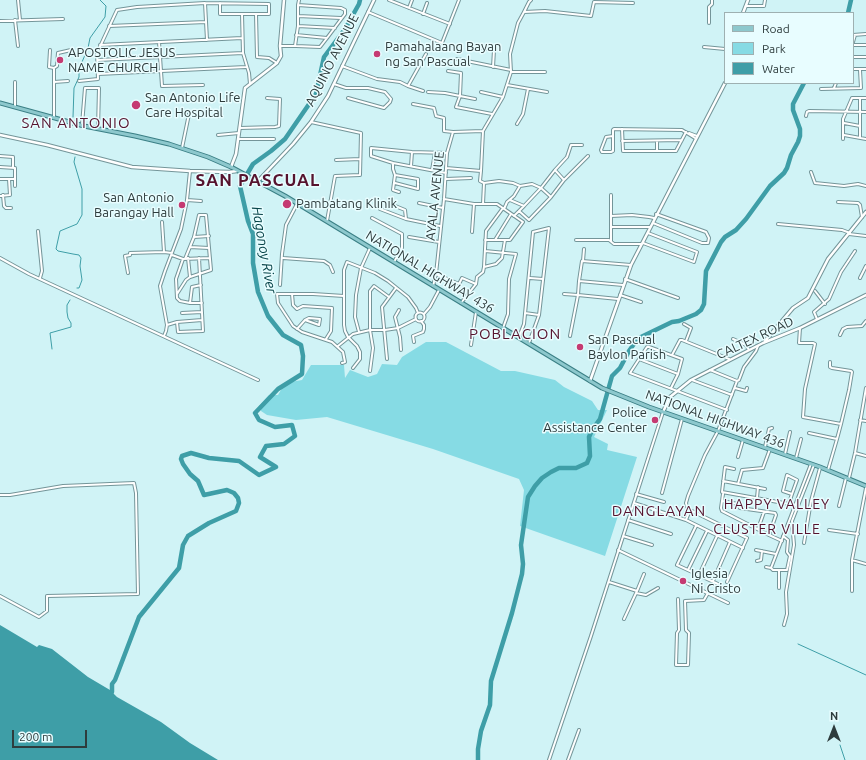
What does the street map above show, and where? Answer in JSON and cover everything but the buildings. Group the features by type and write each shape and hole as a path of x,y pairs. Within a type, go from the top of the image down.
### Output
{"main road":[{"name":"NATIONAL HIGHWAY 436","path":"0,103 82,126 135,136 182,148 231,167 297,204 602,388 682,419 848,477 866,487"}],"street":[{"path":"18,0 20,20"},
{"path":"231,167 236,154 239,139 245,88 277,63 281,56 280,46 284,0"},
{"path":"295,46 298,26 299,0"},
{"name":"AQUINO AVENUE","path":"258,181 293,144 311,122 328,96 374,0"},
{"path":"389,0 450,24"},
{"path":"409,8 412,0"},
{"path":"368,12 442,43 459,0"},
{"path":"532,0 529,2 518,23 517,32 510,54 511,71 503,97 483,130 480,181 484,183 513,183 520,186 532,184 541,188 551,197"},
{"path":"709,23 709,7 712,4 712,0"},
{"path":"743,12 748,0"},
{"path":"746,6 764,6 765,0"},
{"path":"524,12 545,11 592,16 594,2 633,3"},
{"path":"205,3 207,40"},
{"path":"79,81 98,79 97,53 117,10 137,7 205,3 220,3 269,4 269,14 220,14 220,3"},
{"path":"423,14 427,3"},
{"path":"280,46 320,47 345,14 345,10 341,8 298,6"},
{"path":"242,14 243,53 249,73 250,84"},
{"path":"256,14 257,58 269,58 277,63"},
{"path":"298,16 341,18"},
{"path":"0,21 63,19"},
{"path":"15,20 18,46"},
{"path":"109,26 206,22"},
{"path":"298,26 335,28"},
{"path":"854,35 866,34"},
{"path":"296,35 327,38"},
{"path":"100,45 242,38"},
{"path":"159,42 162,86 203,85"},
{"path":"854,45 866,45"},
{"path":"475,47 494,50 493,67"},
{"path":"704,47 724,49"},
{"path":"50,50 49,67 54,68"},
{"path":"54,118 54,68 57,66 58,53 64,50 71,50"},
{"path":"98,60 243,53"},
{"path":"408,86 426,54"},
{"path":"854,57 866,57"},
{"path":"457,59 511,71 545,72"},
{"path":"342,66 377,78 400,82 423,91"},
{"path":"98,74 246,67"},
{"path":"854,69 866,70"},
{"path":"821,89 861,88 860,70"},
{"path":"448,71 461,73 460,96 456,107 492,114"},
{"path":"54,82 68,81"},
{"path":"15,82 15,106"},
{"path":"334,84 346,88 368,88 386,92 391,99 384,108 348,98"},
{"path":"590,381 630,265 724,84"},
{"path":"834,88 836,84"},
{"path":"507,85 547,92"},
{"path":"82,126 85,88 99,88 98,129"},
{"path":"517,124 523,114 528,89"},
{"path":"428,92 475,99"},
{"path":"481,92 503,97"},
{"path":"240,128 280,126 280,99 267,98"},
{"path":"843,139 843,119 852,98 866,98"},
{"path":"860,98 860,137"},
{"path":"413,104 434,108 436,116 444,118 444,131 453,132 483,130"},
{"path":"806,116 807,112 809,111 866,112"},
{"path":"182,148 189,114"},
{"path":"311,122 361,134 360,175 335,176 327,222"},
{"path":"844,123 860,126"},
{"path":"613,136 606,137 602,152 612,152 614,129 682,130 696,137"},
{"path":"622,129 623,151 676,151 686,132"},
{"name":"AYALA AVENUE","path":"433,286 436,274 444,200 447,153 453,132"},
{"path":"218,135 240,133"},
{"path":"0,135 47,145 132,167 190,171 237,171"},
{"path":"844,135 866,139"},
{"path":"239,139 274,140"},
{"path":"622,141 682,140"},
{"path":"657,141 657,151"},
{"path":"514,216 541,188 567,157 571,144 582,145"},
{"path":"446,173 393,163 371,156 371,148 412,152 447,153"},
{"path":"411,166 412,152"},
{"path":"432,170 435,153"},
{"path":"0,156 13,157 13,168 16,170 15,186"},
{"path":"519,211 529,220 551,197 564,180 588,156"},
{"path":"336,160 360,159"},
{"path":"393,163 395,175 393,190 399,192"},
{"path":"0,168 13,168"},
{"path":"446,168 480,170"},
{"path":"555,170 564,180"},
{"path":"164,336 167,325 160,286 164,271 181,230 187,200 190,171"},
{"path":"811,172 815,183 847,186 858,184 866,186"},
{"path":"395,175 418,179 418,189 395,183"},
{"path":"0,178 15,179"},
{"path":"446,178 471,178"},
{"path":"0,196 10,195 9,179"},
{"path":"483,204 484,183"},
{"path":"461,303 476,284 478,277 483,272 486,251 486,231 520,186"},
{"path":"3,195 4,206 6,208 10,208"},
{"path":"611,195 611,242"},
{"path":"187,200 202,201"},
{"path":"444,200 474,204 496,204 523,222 510,240 485,240"},
{"path":"510,200 524,206"},
{"path":"838,202 858,203 860,205 862,217"},
{"path":"388,203 405,210 406,219"},
{"path":"419,203 443,208"},
{"path":"280,285 286,226 297,204"},
{"path":"472,232 474,204"},
{"path":"380,209 406,219 441,226"},
{"path":"763,343 793,308 808,298 828,259 850,234 866,212"},
{"path":"495,240 511,214"},
{"path":"652,223 702,243 708,243 709,238 706,232 656,214"},
{"path":"177,294 183,283 190,277 211,270 206,215 199,215 194,237 176,279 177,294 179,300 190,303 202,303"},
{"path":"611,216 632,215 654,218"},
{"path":"372,218 402,234 402,248 394,262"},
{"path":"162,222 164,252"},
{"path":"778,224 842,230 850,234 866,236"},
{"path":"610,227 650,227"},
{"path":"519,337 524,324 530,278 533,232 549,228 539,315 529,343"},
{"path":"38,231 42,271 40,278"},
{"path":"576,240 608,240 614,244 641,243 694,262 696,252 647,233"},
{"path":"194,237 208,236"},
{"path":"409,237 439,242"},
{"path":"484,267 496,264 502,258 505,240"},
{"path":"189,247 209,248"},
{"path":"359,332 356,317 356,295 362,268 370,248"},
{"path":"570,336 578,295 584,249"},
{"path":"817,319 814,312 825,304 855,250"},
{"path":"486,251 516,254 509,279 508,314 503,328"},
{"path":"128,273 125,256 130,255 130,253 164,252 184,259 210,258"},
{"path":"0,258 258,380"},
{"path":"188,258 190,277"},
{"path":"177,322 178,332 203,331 199,258"},
{"path":"283,258 324,261 330,265 333,272"},
{"path":"583,261 630,265"},
{"path":"353,368 360,359 360,352 357,346 348,337 344,325 344,270 347,262 375,273 396,288 412,302 418,313 416,315 416,319"},
{"path":"860,278 866,266"},
{"path":"436,274 459,284 462,278 476,284"},
{"path":"530,278 543,279"},
{"path":"625,279 678,298"},
{"path":"579,281 623,285"},
{"path":"190,303 192,287 201,285"},
{"path":"370,371 373,348 370,330 370,291 374,286 389,297"},
{"path":"387,359 382,307 396,288"},
{"path":"421,321 439,290"},
{"path":"815,291 825,304"},
{"path":"342,363 345,362 343,352 338,346 326,339 313,336 297,329 290,322 278,303 277,294 344,296"},
{"path":"292,294 293,305 296,309 304,306 332,308 331,331 326,339"},
{"path":"564,294 618,299"},
{"path":"620,295 641,302"},
{"name":"CALTEX ROAD","path":"663,412 670,397 691,380 763,343 800,328 866,295"},
{"path":"399,310 395,317 401,350"},
{"path":"182,313 202,312"},
{"path":"418,313 421,312 424,314"},
{"path":"471,345 476,312"},
{"path":"525,313 539,315"},
{"path":"297,329 305,320 309,318 320,319 319,325 305,320"},
{"path":"338,346 348,337 359,332 398,328 416,319 421,321 424,325 424,329 423,332 413,336 414,342"},
{"path":"167,325 177,322 202,320"},
{"path":"840,335 843,329 847,327 862,326 866,322"},
{"path":"684,324 691,328 686,341"},
{"path":"800,328 799,343 815,344 805,388 803,416 841,424"},
{"path":"733,339 746,345 749,350"},
{"path":"672,355 680,340 686,341 730,360"},
{"path":"727,582 747,539 746,537 690,510 686,506 688,496 705,455 718,431 737,381 739,380 744,367 758,346"},
{"path":"671,388 678,374 682,360 649,347 646,348 630,373 726,410"},
{"path":"639,359 678,374"},
{"path":"828,470 841,424 852,372 832,368 830,367 830,362"},
{"path":"710,370 737,381"},
{"path":"691,380 732,395"},
{"path":"735,388 746,391 748,388"},
{"path":"839,506 855,453 866,390"},
{"path":"549,760 663,412"},
{"path":"662,493 682,419"},
{"path":"860,420 866,421"},
{"path":"765,448 769,429 772,428"},
{"path":"785,454 790,432"},
{"path":"809,433 837,439"},
{"path":"796,458 801,439"},
{"path":"738,457 743,440"},
{"path":"738,484 742,470 763,468 770,449"},
{"path":"855,453 866,456"},
{"path":"771,568 812,464"},
{"path":"784,625 787,614 786,592 794,546 792,527 793,518 812,464"},
{"path":"734,469 725,467 722,492 795,505"},
{"path":"804,544 811,501 820,467"},
{"path":"789,503 797,480 787,475 783,491 792,494"},
{"path":"723,481 765,489"},
{"path":"0,495 10,495 64,486 134,483 136,493 138,594 47,596 47,611 39,617 0,596"},
{"path":"757,498 758,487"},
{"path":"852,590 852,560 866,487"},
{"path":"636,494 664,502"},
{"path":"722,494 722,511 782,541"},
{"path":"722,501 738,504 738,507 740,508 776,514 769,535"},
{"path":"633,503 686,520 743,548"},
{"path":"686,520 690,510"},
{"path":"758,529 764,512"},
{"path":"628,520 671,534"},
{"path":"696,526 678,564 718,584"},
{"path":"829,530 858,534"},
{"path":"688,570 707,531"},
{"path":"623,536 652,546"},
{"path":"699,575 717,536"},
{"path":"766,567 773,570 786,571 790,556 787,552 788,540 784,536"},
{"path":"713,581 730,542"},
{"path":"618,550 728,603"},
{"path":"756,550 776,554"},
{"path":"757,561 761,560 762,552"},
{"path":"852,560 866,564"},
{"path":"779,571 779,588"},
{"path":"624,619 644,574"},
{"path":"608,582 646,595 658,588"},
{"path":"678,599 680,630 677,633 676,665 688,664 689,633 686,630 686,600 704,600 708,593"},
{"path":"680,630 686,630"},
{"path":"568,760 580,730"}],"green space":[{"path":"426,342 446,342 501,371 515,371 555,380 564,387 592,401 598,410 607,410 594,437 608,444 607,450 637,457 605,556 520,526 524,490 519,479 433,449 327,417 296,420 267,415 261,411 259,406 269,395 278,395 285,383 302,380 311,365 344,365 345,378 350,370 368,377 377,374 382,364 397,365 402,357"}],"water":[{"path":"0,625 37,647 39,645 52,649 88,677 110,690 117,697 161,722 190,743 218,760 0,760"}],"waterway":[{"path":"73,117 74,88 79,77 79,69 88,48 90,38 105,17 106,6 100,0"},
{"name":"Hagonoy River","path":"112,692 112,684 115,680 139,617 179,568 183,545 188,536 209,523 236,511 239,503 238,498 234,493 227,490 204,495 198,481 190,474 183,464 181,459 182,456 191,453 209,458 239,461 259,475 276,467 260,457 266,446 284,444 295,436 292,425 275,427 259,420 255,413 278,389 302,374 303,356 301,345 283,335 268,316 258,292 253,263 253,234 248,221 240,186 253,164 285,139 316,94 324,57 345,29 360,0"},
{"path":"848,12 851,0"},
{"path":"478,760 481,731 490,705 491,681 512,613 522,574 523,564 521,545 528,497 542,478 551,472 559,468 576,468 587,463 590,456 589,437 600,419 612,376 620,368 636,341 641,337 672,322 679,321 696,314 701,310 704,304 706,271 721,242 725,237 736,230 746,219 770,186 784,173 787,168 800,136 800,129 793,110 793,104 803,84"},
{"path":"75,157 74,162 82,189 82,215 77,224 60,231 56,249 58,251 79,255 81,258 80,266 82,280 79,288 77,288"},
{"path":"52,349 50,333 71,327 67,312 67,305 70,300"},
{"path":"798,644 866,675"},
{"path":"840,745 845,760"}],"place":[{"name":"Pamahalaang Bayan ng San Pascual","path":"377,54"},
{"name":"APOSTOLIC JESUS NAME CHURCH","path":"60,60"},
{"name":"San Antonio Life Care Hospital","path":"136,105"},
{"name":"Pambatang Klinik","path":"287,204"},
{"name":"San Antonio Barangay Hall","path":"182,205"},
{"name":"San Pascual Baylon Parish","path":"580,347"},
{"name":"Police Assistance Center","path":"655,420"},
{"name":"Iglesia Ni Cristo","path":"683,581"}],"district":[{"name":"SAN ANTONIO","path":"76,123"},
{"name":"SAN PASCUAL","path":"258,180"},
{"name":"POBLACION","path":"515,334"},
{"name":"HAPPY VALLEY","path":"777,504"},
{"name":"DANGLAYAN","path":"659,511"},
{"name":"CLUSTER VILLE","path":"767,529"}]}
